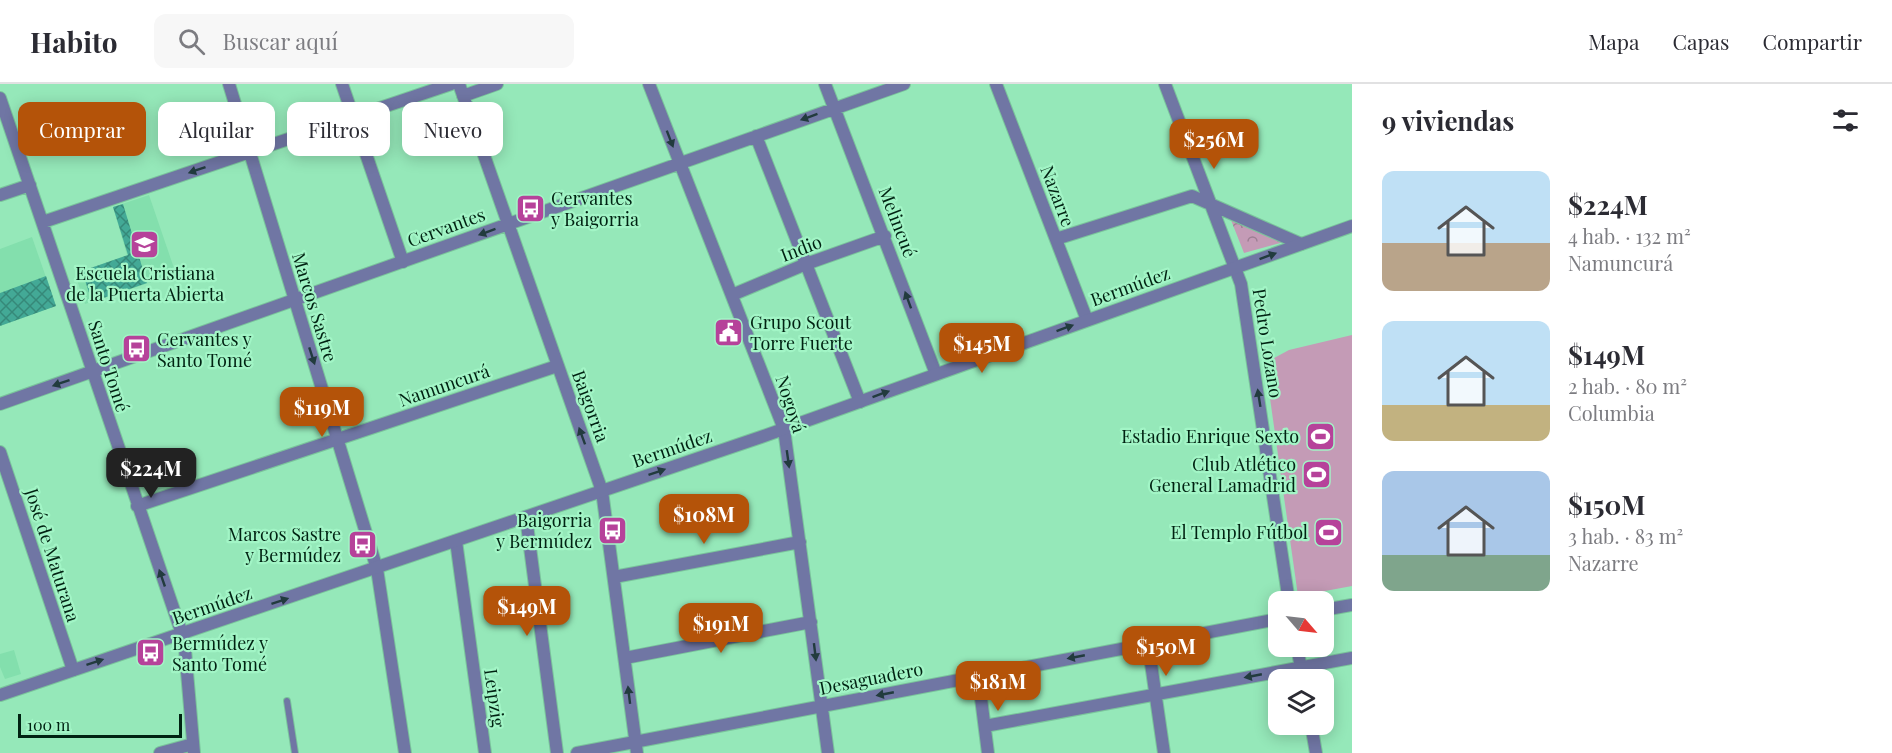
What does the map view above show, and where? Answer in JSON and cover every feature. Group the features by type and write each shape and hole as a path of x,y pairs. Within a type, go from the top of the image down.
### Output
{"street":[{"name":"Marcos Sastre","path":"229,84 235,102"},
{"path":"342,84 348,102"},
{"path":"390,105 451,84"},
{"path":"461,90 497,84"},
{"name":"Nogoyá","path":"649,84 784,429 828,753"},
{"name":"Melincué","path":"825,84 936,374"},
{"name":"Cervantes","path":"0,404 904,84"},
{"name":"Nazarre","path":"996,84 1087,320"},
{"name":"Pedro Lozano","path":"1165,84 1241,284 1287,591"},
{"name":"Baigorria","path":"461,90 602,491 636,748"},
{"name":"Santo Tomé","path":"0,98 182,633 194,748"},
{"path":"756,136 860,402"},
{"path":"43,222 238,156"},
{"name":"Marcos Sastre","path":"251,156 377,568 405,753"},
{"path":"366,156 403,262"},
{"path":"0,195 30,185"},
{"path":"1056,239 1192,196 1210,202 1300,244"},
{"name":"Bermúdez","path":"0,695 784,429 1352,226"},
{"name":"Indio","path":"732,295 806,264 885,236"},
{"name":"Namuncurá","path":"137,506 557,366"},
{"name":"José de Maturana","path":"0,452 73,670"},
{"path":"526,517 557,753"},
{"name":"Leipzig","path":"456,541 485,753"},
{"path":"614,577 800,542"},
{"path":"1334,608 1352,605"},
{"name":"Desaguadero","path":"577,753 636,748 821,706 1268,621"},
{"path":"625,658 811,622"},
{"path":"1148,643 1164,753"},
{"path":"1299,657 1301,669"},
{"path":"985,726 1352,658"},
{"path":"978,675 988,753"},
{"path":"1313,735 1316,753"},
{"path":"160,753 194,748"}],"lane":[{"path":"287,700 295,753"}],"shaded area":[{"name":"Escuela Cristiana de la Puerta Abierta","path":"149,195 176,274 85,304 75,274 127,255 113,207"},
{"name":"Escuela Cristiana de la Puerta Abierta","path":"32,237 56,306 0,326 0,249"},
{"path":"14,650 21,674 5,679 0,667 0,654"}],"green space":[{"path":"1227,210 1284,242 1244,253"},
{"name":"Club Atlético General Lamadrid","path":"1352,335 1352,586 1325,591 1297,591 1265,363 1289,350"}],"building":[{"path":"123,204 147,283 92,302 82,271 128,255 113,207"},
{"path":"46,276 56,306 0,326 0,293"}],"place":[{"name":"Cervantes y Baigorria","path":"530,208"},
{"name":"Escuela Cristiana de la Puerta Abierta","path":"145,244"},
{"name":"Grupo Scout Torre Fuerte","path":"729,332"},
{"name":"Cervantes y Santo Tomé","path":"136,349"},
{"name":"Estadio Enrique Sexto","path":"1320,436"},
{"name":"Club Atlético General Lamadrid","path":"1317,474"},
{"name":"Baigorria y Bermúdez","path":"613,530"},
{"name":"El Templo Fútbol","path":"1329,532"},
{"name":"Marcos Sastre y Bermúdez","path":"362,544"},
{"name":"Bermúdez y Santo Tomé","path":"151,653"}]}
